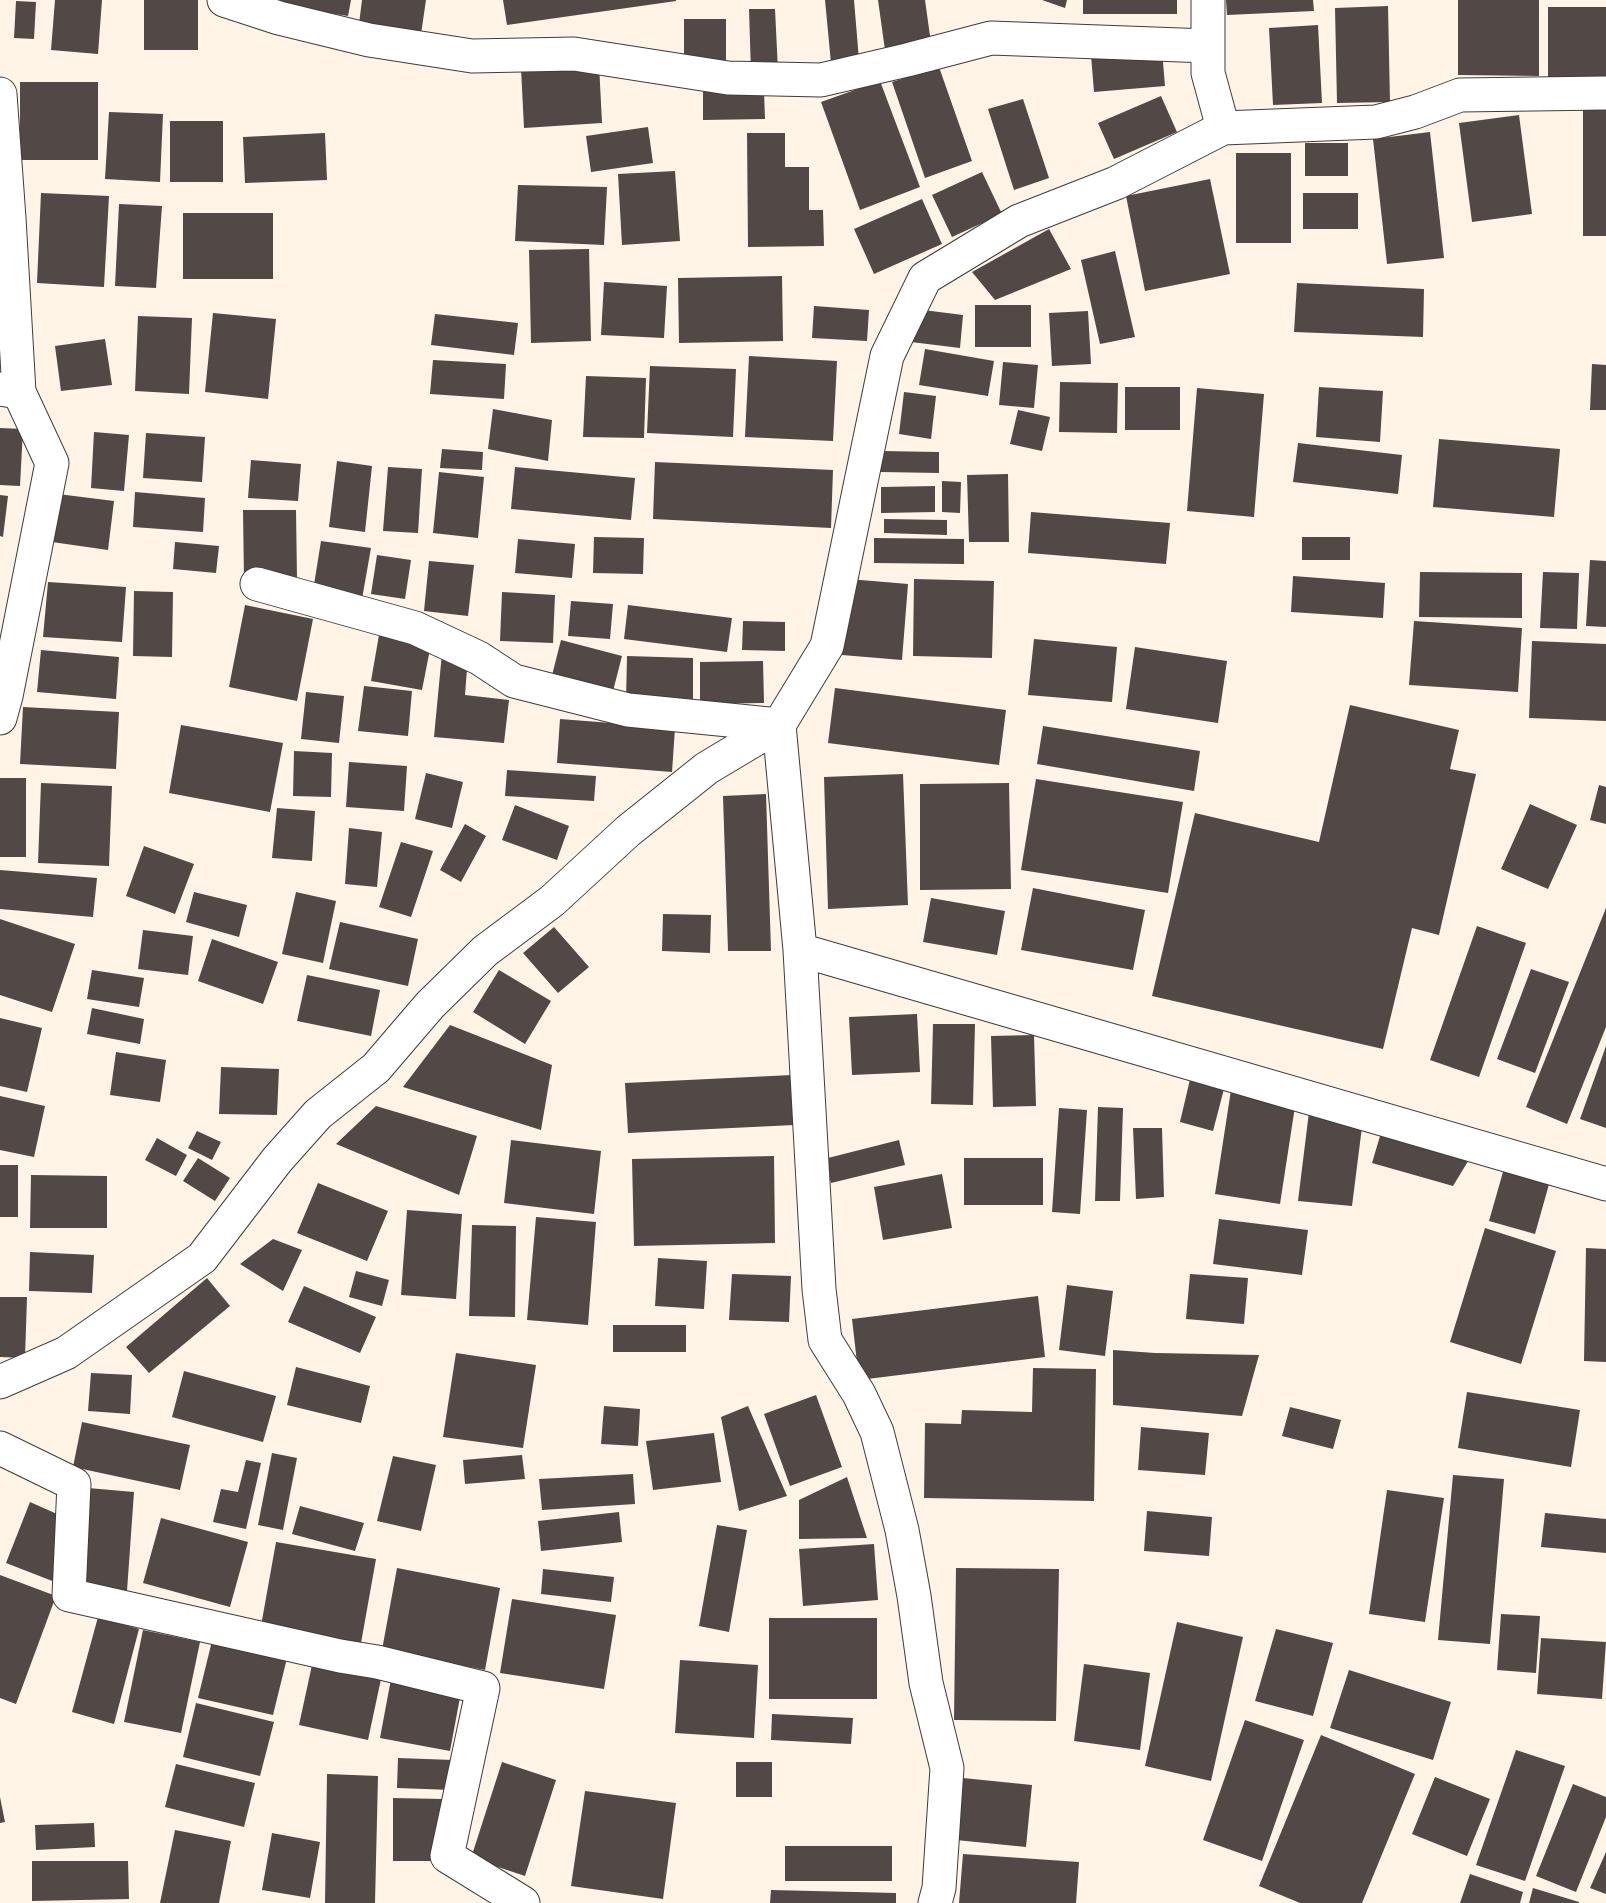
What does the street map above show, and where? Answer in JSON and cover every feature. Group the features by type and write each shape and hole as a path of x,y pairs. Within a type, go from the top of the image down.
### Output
{"street":[{"path":"224,0 279,18 369,40 472,56 574,54 728,78 820,80 991,38 1208,46"},
{"path":"1208,0 1208,74 1223,128"},
{"path":"0,1382 66,1353 202,1258 277,1160 318,1114 376,1068 430,1005 485,951 552,901 628,831 707,768 779,725 827,646 887,356 925,278 1019,221 1116,183 1223,128 1376,122 1415,112 1460,95 1606,93"},
{"path":"0,94 9,218 9,391 52,463 0,718"},
{"path":"257,584 415,628 479,658 514,681 628,710 779,725"},
{"path":"779,725 800,950 819,1289 825,1340 859,1394 877,1432 902,1530 926,1683 947,1768 939,1888 934,1903"},
{"path":"800,950 1606,1184"},
{"path":"0,1448 74,1484 69,1595 340,1656 377,1662 483,1688 447,1856 523,1903"}],"building":[{"path":"55,0 102,0 98,54 51,50"},
{"path":"144,0 198,0 198,50 144,50"},
{"path":"280,0 351,0 348,16 279,5"},
{"path":"362,0 426,0 420,41 358,32"},
{"path":"503,0 676,0 676,1 507,25"},
{"path":"825,0 854,0 859,60 831,63"},
{"path":"878,0 925,0 931,43 885,50"},
{"path":"1042,0 1067,0 1065,8"},
{"path":"1083,0 1177,0 1177,14 1083,14"},
{"path":"1226,0 1313,0 1314,11 1227,15"},
{"path":"1458,0 1539,0 1539,76 1458,75"},
{"path":"16,1 36,2 34,39 14,38"},
{"path":"1388,6 1390,102 1337,103 1335,8"},
{"path":"1548,7 1606,7 1606,77 1548,77"},
{"path":"749,9 775,9 778,71 751,73"},
{"path":"684,19 726,19 726,62 684,62"},
{"path":"1318,25 1322,103 1273,105 1269,28"},
{"path":"1162,50 1165,86 1094,92 1091,55"},
{"path":"599,64 602,123 524,128 521,68"},
{"path":"939,67 972,161 925,178 892,82"},
{"path":"880,81 920,187 860,210 821,102"},
{"path":"20,82 98,82 98,160 20,160"},
{"path":"764,91 765,119 703,120 703,92"},
{"path":"1161,96 1177,132 1114,159 1098,123"},
{"path":"1023,99 1049,178 1014,190 988,109"},
{"path":"1583,110 1606,110 1606,236 1583,236"},
{"path":"109,112 163,114 160,182 105,179"},
{"path":"1519,115 1532,214 1472,222 1459,123"},
{"path":"170,121 223,121 223,182 170,182"},
{"path":"648,127 653,163 591,172 586,136"},
{"path":"1430,132 1444,258 1387,264 1373,139"},
{"path":"325,133 327,180 245,183 243,137"},
{"path":"747,133 785,133 785,167 809,167 809,210 823,210 824,246 748,247"},
{"path":"1305,143 1348,143 1348,176 1305,176"},
{"path":"1236,153 1291,153 1291,243 1236,243"},
{"path":"675,171 680,241 622,245 618,174"},
{"path":"982,172 1002,214 952,237 932,195"},
{"path":"1210,179 1230,274 1145,291 1126,196"},
{"path":"518,185 607,187 604,245 515,241"},
{"path":"41,193 109,196 104,287 37,283"},
{"path":"1303,193 1358,193 1358,229 1303,229"},
{"path":"922,199 942,244 874,274 854,229"},
{"path":"119,204 162,206 156,288 115,286"},
{"path":"183,213 273,213 273,279 183,279"},
{"path":"1049,229 1071,269 995,300 972,272"},
{"path":"589,249 591,341 531,343 529,250"},
{"path":"1115,251 1135,337 1100,344 1081,260"},
{"path":"782,276 783,341 679,343 678,278"},
{"path":"604,282 667,286 664,338 601,335"},
{"path":"1297,283 1424,289 1423,337 1294,332"},
{"path":"975,305 1031,305 1031,347 975,347"},
{"path":"814,306 869,310 867,341 812,338"},
{"path":"915,309 963,315 960,348 911,342"},
{"path":"1088,311 1091,364 1052,366 1049,313"},
{"path":"213,313 276,319 268,399 205,392"},
{"path":"435,314 518,323 514,355 431,345"},
{"path":"138,316 192,318 189,394 135,391"},
{"path":"105,339 112,385 61,391 55,346"},
{"path":"925,349 994,361 988,396 919,385"},
{"path":"749,356 837,361 833,441 745,437"},
{"path":"433,360 506,364 504,399 430,394"},
{"path":"1003,362 1038,365 1034,408 999,405"},
{"path":"1592,364 1606,365 1606,410 1590,410"},
{"path":"650,366 736,369 733,437 647,433"},
{"path":"586,376 646,378 644,438 583,437"},
{"path":"1060,382 1118,383 1117,433 1059,432"},
{"path":"1125,387 1180,387 1180,430 1125,430"},
{"path":"1319,387 1383,391 1380,442 1316,437"},
{"path":"1197,388 1264,394 1254,517 1187,511"},
{"path":"904,392 936,396 931,439 899,434"},
{"path":"493,409 552,420 548,461 488,449"},
{"path":"1018,410 1050,417 1042,451 1010,444"},
{"path":"0,428 23,429 20,486 0,485"},
{"path":"94,432 129,435 124,491 91,488"},
{"path":"146,433 205,437 202,482 143,478"},
{"path":"1439,439 1560,449 1554,517 1433,507"},
{"path":"1298,443 1402,455 1398,494 1293,482"},
{"path":"442,449 483,452 482,470 440,468"},
{"path":"881,451 939,452 939,473 881,472"},
{"path":"251,460 301,464 298,501 248,498"},
{"path":"337,461 372,466 365,532 329,527"},
{"path":"655,462 833,470 831,528 653,519"},
{"path":"388,467 422,469 418,533 383,531"},
{"path":"515,467 635,478 631,520 511,509"},
{"path":"439,472 484,477 478,538 433,533"},
{"path":"1008,474 1009,542 969,542 967,475"},
{"path":"942,481 961,482 960,513 942,512"},
{"path":"935,486 935,512 881,513 881,487"},
{"path":"135,492 205,498 203,532 133,527"},
{"path":"58,494 114,501 108,550 52,542"},
{"path":"0,495 8,496 3,537 0,536"},
{"path":"243,510 296,510 297,579 244,580"},
{"path":"1031,512 1170,523 1166,564 1028,553"},
{"path":"884,519 947,520 947,535 884,533"},
{"path":"594,537 644,538 643,574 593,573"},
{"path":"1302,537 1350,537 1350,560 1302,560"},
{"path":"874,538 964,539 964,564 874,563"},
{"path":"518,539 575,544 572,578 515,573"},
{"path":"321,541 371,548 362,599 313,591"},
{"path":"175,542 219,546 216,573 173,569"},
{"path":"377,555 411,560 405,599 371,594"},
{"path":"1590,560 1606,561 1606,627 1586,626"},
{"path":"429,561 474,565 468,616 424,611"},
{"path":"1420,572 1522,573 1522,618 1419,617"},
{"path":"1543,572 1579,573 1577,629 1540,628"},
{"path":"1293,576 1385,583 1383,618 1291,612"},
{"path":"849,579 908,584 902,660 842,655"},
{"path":"914,579 994,581 992,658 913,656"},
{"path":"48,582 126,587 122,642 43,637"},
{"path":"134,591 173,592 172,657 133,656"},
{"path":"502,592 555,595 553,643 500,641"},
{"path":"571,601 613,604 610,639 568,636"},
{"path":"245,605 313,619 297,701 229,687"},
{"path":"628,605 732,618 727,652 624,639"},
{"path":"743,621 785,622 785,651 742,650"},
{"path":"1414,621 1522,628 1518,692 1409,685"},
{"path":"379,635 431,644 422,690 371,681"},
{"path":"1034,639 1117,647 1112,702 1028,695"},
{"path":"561,640 622,656 611,699 550,683"},
{"path":"1532,641 1606,644 1606,721 1529,718"},
{"path":"1135,647 1227,661 1218,723 1126,709"},
{"path":"41,650 119,657 116,699 37,692"},
{"path":"442,653 468,656 465,695 509,700 504,743 434,737"},
{"path":"627,656 693,658 693,702 626,701"},
{"path":"763,661 764,703 700,704 700,662"},
{"path":"364,686 412,691 408,736 358,731"},
{"path":"835,688 1006,710 999,765 828,743"},
{"path":"306,692 344,696 339,743 301,739"},
{"path":"1350,705 1459,730 1450,769 1476,774 1439,935 1412,928 1383,1049 1152,996 1195,813 1319,842"},
{"path":"23,707 119,712 116,769 20,764"},
{"path":"560,719 675,728 672,772 557,763"},
{"path":"181,725 283,743 270,812 169,793"},
{"path":"1043,726 1200,751 1194,791 1037,764"},
{"path":"294,751 332,753 331,797 293,796"},
{"path":"349,762 407,766 404,811 346,807"},
{"path":"507,770 596,776 594,801 505,796"},
{"path":"426,773 463,782 452,828 415,819"},
{"path":"903,774 908,905 828,909 824,777"},
{"path":"0,778 26,778 26,857 0,857"},
{"path":"1036,779 1183,802 1168,893 1021,870"},
{"path":"41,783 112,786 109,866 38,863"},
{"path":"1009,783 1011,889 920,890 920,784"},
{"path":"1599,785 1606,787 1606,824 1590,820"},
{"path":"766,794 771,951 728,951 723,796"},
{"path":"1530,804 1577,825 1548,889 1501,869"},
{"path":"515,805 569,826 557,860 502,840"},
{"path":"277,808 315,811 312,861 272,858"},
{"path":"465,824 486,836 461,882 440,870"},
{"path":"349,828 382,832 377,887 345,884"},
{"path":"401,842 433,851 411,917 379,907"},
{"path":"144,846 194,864 175,914 126,896"},
{"path":"0,870 97,878 93,917 0,909"},
{"path":"1033,888 1145,910 1133,970 1021,950"},
{"path":"194,892 247,905 239,937 186,922"},
{"path":"296,892 336,901 323,963 282,954"},
{"path":"931,898 1005,911 997,955 923,942"},
{"path":"1606,908 1606,1027 1567,1124 1526,1107"},
{"path":"663,914 711,915 710,953 662,951"},
{"path":"0,919 75,944 52,1012 0,995"},
{"path":"340,922 418,939 408,986 329,969"},
{"path":"1477,926 1526,943 1479,1077 1430,1060"},
{"path":"554,927 589,967 558,993 523,953"},
{"path":"143,930 193,936 188,975 138,969"},
{"path":"212,939 278,962 263,1004 198,981"},
{"path":"1531,969 1569,982 1535,1073 1497,1059"},
{"path":"92,970 144,978 139,1007 87,999"},
{"path":"499,970 551,1001 525,1044 473,1012"},
{"path":"307,975 380,990 371,1036 297,1021"},
{"path":"92,1008 144,1019 140,1044 87,1034"},
{"path":"917,1014 920,1072 852,1075 849,1017"},
{"path":"0,1018 42,1028 27,1092 0,1086"},
{"path":"933,1024 975,1024 973,1105 931,1104"},
{"path":"450,1025 552,1065 541,1130 403,1087"},
{"path":"1034,1035 1036,1106 993,1107 991,1036"},
{"path":"1606,1046 1606,1128 1580,1119"},
{"path":"116,1052 166,1060 160,1102 110,1095"},
{"path":"1195,1058 1230,1066 1213,1131 1180,1122"},
{"path":"221,1067 279,1069 277,1115 219,1114"},
{"path":"792,1075 794,1125 628,1133 625,1083"},
{"path":"1233,1077 1298,1087 1280,1204 1215,1194"},
{"path":"0,1096 45,1106 34,1157 0,1150"},
{"path":"376,1106 477,1136 459,1195 336,1144"},
{"path":"1098,1107 1123,1108 1120,1201 1095,1201"},
{"path":"1059,1108 1087,1110 1080,1214 1052,1212"},
{"path":"1309,1112 1363,1119 1352,1206 1298,1201"},
{"path":"1383,1126 1473,1153 1453,1186 1372,1163"},
{"path":"1133,1128 1162,1128 1164,1197 1136,1199"},
{"path":"197,1131 221,1142 212,1160 188,1148"},
{"path":"157,1138 187,1155 176,1176 145,1160"},
{"path":"511,1140 601,1151 594,1214 504,1203"},
{"path":"899,1140 905,1165 831,1183 824,1159"},
{"path":"774,1156 775,1243 634,1246 632,1159"},
{"path":"198,1158 230,1178 215,1201 183,1181"},
{"path":"964,1158 1043,1158 1043,1205 964,1205"},
{"path":"1507,1158 1553,1170 1535,1234 1489,1221"},
{"path":"0,1165 18,1165 18,1217 0,1217"},
{"path":"942,1174 952,1228 883,1240 874,1187"},
{"path":"31,1175 107,1176 107,1228 30,1228"},
{"path":"318,1183 388,1211 367,1261 297,1233"},
{"path":"407,1210 462,1214 456,1299 401,1295"},
{"path":"536,1217 596,1222 588,1325 527,1320"},
{"path":"1219,1219 1308,1230 1302,1275 1213,1264"},
{"path":"472,1225 516,1226 515,1317 469,1316"},
{"path":"1485,1228 1556,1251 1521,1364 1450,1342"},
{"path":"273,1239 302,1250 283,1291 240,1264"},
{"path":"1586,1248 1606,1249 1606,1362 1584,1361"},
{"path":"30,1252 94,1255 92,1293 29,1291"},
{"path":"658,1258 707,1261 704,1309 655,1306"},
{"path":"356,1271 389,1280 382,1306 349,1297"},
{"path":"732,1274 791,1276 789,1322 729,1320"},
{"path":"1190,1274 1248,1278 1244,1324 1186,1319"},
{"path":"207,1278 230,1306 149,1373 126,1347"},
{"path":"1067,1285 1113,1291 1105,1356 1059,1350"},
{"path":"304,1286 376,1317 360,1353 288,1322"},
{"path":"1038,1296 1045,1357 859,1380 852,1319"},
{"path":"0,1297 27,1297 25,1358 0,1357"},
{"path":"613,1325 686,1325 686,1352 613,1352"},
{"path":"1113,1350 1259,1355 1242,1416 1113,1405"},
{"path":"456,1353 536,1365 523,1448 443,1437"},
{"path":"296,1367 370,1386 361,1423 287,1405"},
{"path":"1033,1368 1096,1369 1094,1501 924,1498 925,1423 961,1424 962,1410 1032,1412"},
{"path":"184,1371 276,1396 263,1442 172,1417"},
{"path":"91,1373 132,1375 130,1414 88,1411"},
{"path":"1467,1392 1580,1410 1571,1467 1458,1448"},
{"path":"816,1395 842,1467 790,1486 764,1414"},
{"path":"604,1406 640,1409 638,1446 601,1444"},
{"path":"748,1406 787,1496 739,1511 721,1417"},
{"path":"1290,1407 1341,1420 1333,1449 1282,1436"},
{"path":"82,1422 190,1445 180,1490 73,1467"},
{"path":"1141,1427 1209,1433 1205,1475 1138,1470"},
{"path":"714,1433 721,1482 653,1490 646,1441"},
{"path":"272,1453 297,1458 283,1530 258,1525"},
{"path":"522,1455 525,1479 465,1484 463,1460"},
{"path":"393,1456 436,1465 421,1531 377,1521"},
{"path":"246,1460 261,1463 246,1529 213,1522 221,1489 238,1492"},
{"path":"633,1474 635,1504 542,1510 539,1479"},
{"path":"1453,1475 1504,1479 1490,1644 1438,1640"},
{"path":"847,1477 867,1538 799,1539 799,1500"},
{"path":"88,1488 134,1492 127,1591 82,1588"},
{"path":"1387,1490 1444,1498 1425,1622 1369,1614"},
{"path":"30,1502 66,1518 60,1584 6,1563"},
{"path":"300,1506 364,1523 355,1551 292,1534"},
{"path":"1147,1511 1212,1517 1209,1556 1144,1551"},
{"path":"619,1512 622,1542 541,1551 538,1521"},
{"path":"1545,1513 1606,1519 1606,1553 1541,1547"},
{"path":"161,1518 248,1542 230,1607 143,1583"},
{"path":"717,1525 747,1530 729,1632 699,1626"},
{"path":"276,1542 376,1559 361,1643 261,1626"},
{"path":"874,1544 878,1600 803,1606 799,1549"},
{"path":"397,1568 500,1588 485,1670 382,1650"},
{"path":"956,1568 1059,1569 1056,1721 954,1720"},
{"path":"543,1569 614,1577 611,1602 541,1594"},
{"path":"0,1575 56,1596 16,1704 0,1698"},
{"path":"512,1599 616,1615 604,1689 500,1673"},
{"path":"1501,1614 1540,1616 1536,1673 1497,1670"},
{"path":"98,1617 139,1629 114,1724 72,1712"},
{"path":"769,1618 877,1618 877,1699 769,1699"},
{"path":"1177,1622 1243,1637 1211,1781 1145,1766"},
{"path":"1276,1629 1333,1643 1313,1716 1255,1701"},
{"path":"143,1630 200,1642 181,1733 124,1722"},
{"path":"1541,1638 1606,1642 1602,1699 1537,1694"},
{"path":"212,1641 287,1658 273,1715 198,1698"},
{"path":"680,1660 758,1665 754,1738 675,1733"},
{"path":"1084,1664 1150,1673 1140,1750 1074,1741"},
{"path":"312,1665 381,1679 368,1740 299,1725"},
{"path":"1349,1670 1451,1702 1433,1760 1330,1728"},
{"path":"391,1679 461,1692 450,1751 380,1738"},
{"path":"196,1703 274,1722 260,1776 183,1757"},
{"path":"772,1714 853,1718 851,1744 771,1740"},
{"path":"1245,1720 1304,1740 1262,1861 1203,1840"},
{"path":"1321,1735 1415,1774 1362,1903 1300,1903 1259,1886"},
{"path":"1516,1750 1565,1766 1525,1881 1476,1865"},
{"path":"398,1758 453,1760 452,1790 397,1788"},
{"path":"502,1762 556,1780 525,1876 471,1858"},
{"path":"736,1762 772,1762 772,1797 736,1797"},
{"path":"176,1764 255,1783 244,1827 165,1807"},
{"path":"327,1774 378,1776 375,1903 325,1903"},
{"path":"1435,1777 1490,1799 1467,1856 1412,1834"},
{"path":"963,1778 1032,1785 1026,1847 956,1840"},
{"path":"1573,1784 1606,1797 1606,1817 1576,1892 1536,1876"},
{"path":"585,1791 676,1803 663,1899 571,1886"},
{"path":"0,1797 5,1822 0,1823"},
{"path":"393,1798 443,1799 443,1861 393,1861"},
{"path":"94,1823 95,1847 36,1850 35,1825"},
{"path":"175,1830 231,1841 219,1903 160,1903"},
{"path":"272,1833 320,1842 310,1898 262,1890"},
{"path":"785,1846 892,1846 892,1881 785,1881"},
{"path":"1606,1852 1606,1894 1590,1888"},
{"path":"963,1854 1079,1862 1076,1903 959,1903"},
{"path":"32,1861 128,1861 129,1899 32,1901"},
{"path":"1470,1874 1523,1892 1520,1903 1460,1903"},
{"path":"1533,1888 1579,1902 1579,1903 1529,1903"},
{"path":"771,1890 896,1893 896,1903 770,1903"}]}
